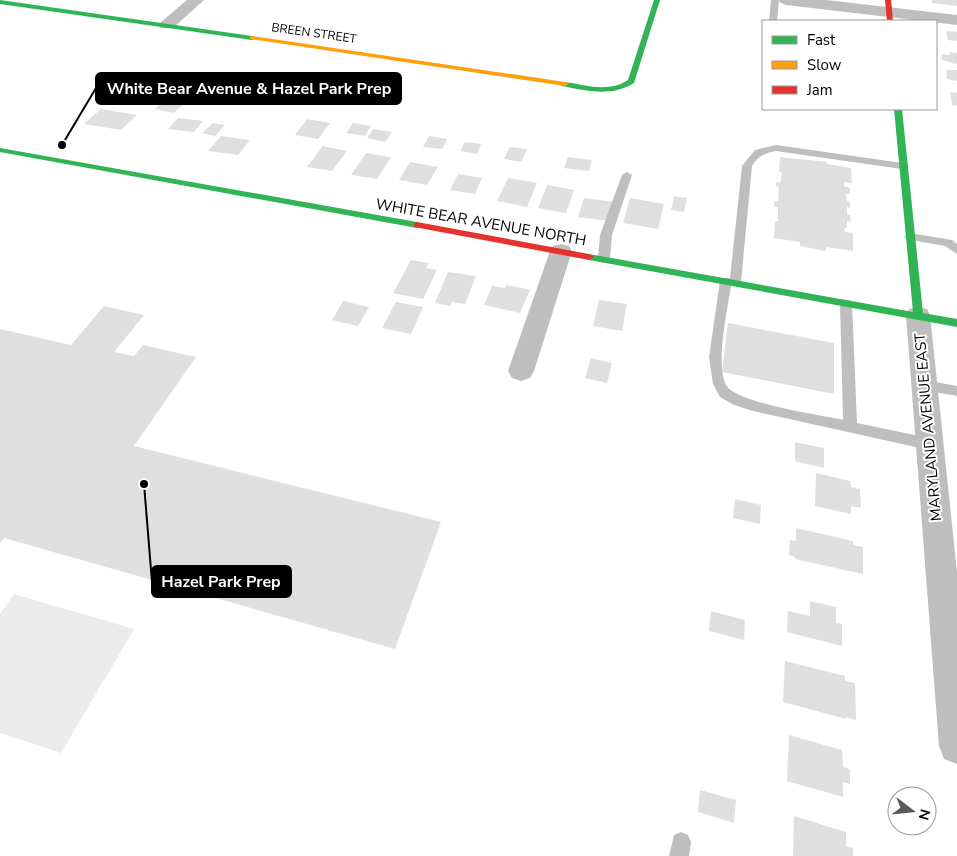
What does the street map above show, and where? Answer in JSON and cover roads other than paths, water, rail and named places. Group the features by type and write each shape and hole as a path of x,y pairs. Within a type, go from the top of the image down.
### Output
{"main road":[{"name":"BREEN STREET","path":"0,2 609,90 623,88 631,82 657,0"},
{"name":"MARYLAND AVENUE EAST","path":"898,110 902,166 918,315"},
{"name":"WHITE BEAR AVENUE NORTH","path":"0,150 957,323"}],"street":[{"path":"167,25 196,0"},
{"path":"786,0 957,20"},
{"path":"521,371 561,251"},
{"name":"MARYLAND AVENUE EAST","path":"918,315 957,746"}],"lane":[{"path":"773,20 775,0"},
{"path":"902,166 776,148 763,149 752,156 747,166 731,282 715,366 718,381 724,392 736,400 753,406 930,444"},
{"path":"604,259 606,235 627,175"},
{"path":"910,237 948,243 957,250"},
{"path":"846,303 850,427"},
{"path":"924,385 957,391"}],"place":[{"name":"White Bear Avenue & Hazel Park Prep","path":"62,145"},
{"name":"Hazel Park Prep","path":"144,484"}]}
